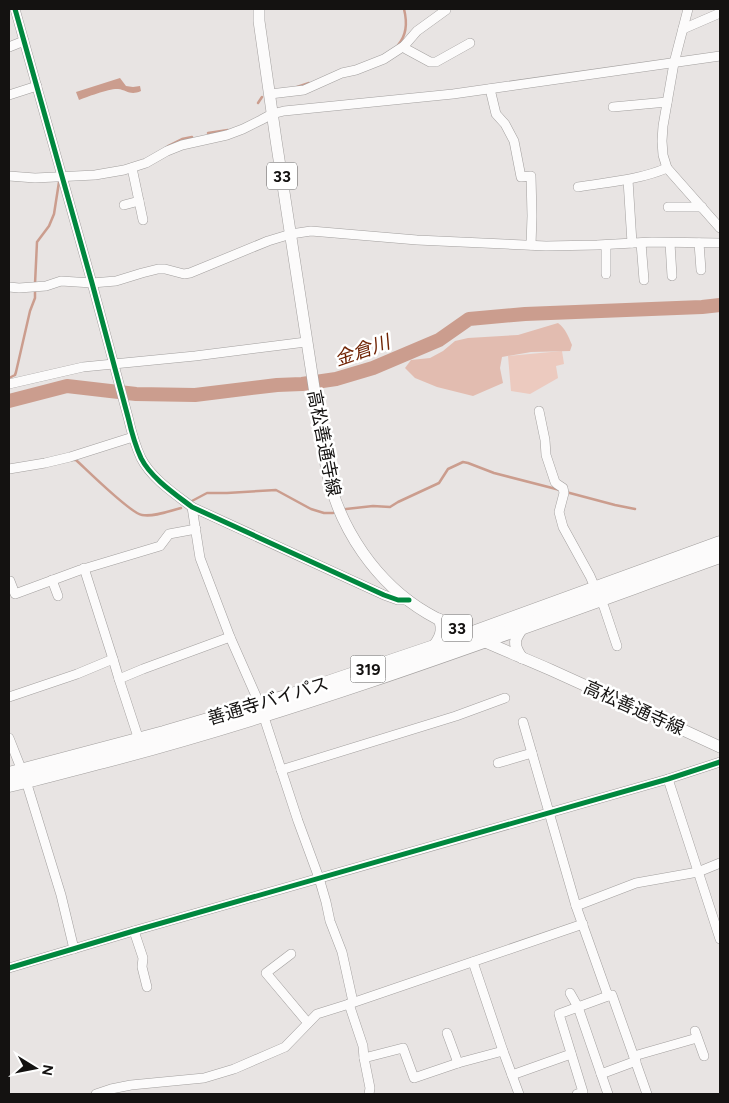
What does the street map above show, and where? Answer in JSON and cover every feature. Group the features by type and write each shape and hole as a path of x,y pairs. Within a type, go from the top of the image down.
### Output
{"highway":[{"name":"善通寺バイパス","path":"9,785 19,775 139,740 262,710 302,703 524,626 720,544"},
{"name":"善通寺バイパス","path":"19,775 167,744 469,634 720,556"}],"main road":[{"name":"高松善通寺線","path":"259,9 272,114 314,396 331,489 346,526 366,558 378,571 402,595 427,613 484,641 720,747"},
{"path":"432,648 441,635 439,619"},
{"path":"522,658 515,647 515,641 517,634 524,626"}],"street":[{"path":"15,9 133,437 142,459 154,476 192,507 366,587 398,600 409,600"},
{"path":"688,9 674,63 663,126 662,141 664,155 667,168 720,228"},
{"path":"270,94 304,90 342,73 356,70 384,59 404,46 417,31 446,10"},
{"path":"683,29 720,13"},
{"path":"9,47 24,41"},
{"path":"404,46 406,50 430,62 436,62 470,43"},
{"path":"9,176 35,178 95,175 132,168 146,164 167,151 182,145 243,129 272,114 490,89 720,56"},
{"path":"9,95 37,86"},
{"path":"490,89 496,114 506,124 514,141 521,177 531,176 532,245"},
{"path":"613,107 667,102"},
{"path":"132,168 143,220"},
{"path":"578,187 628,180 655,174 667,168"},
{"path":"628,180 636,243 644,280"},
{"path":"124,206 139,201"},
{"path":"668,207 702,208"},
{"path":"9,287 46,286 62,281 92,283 116,281 158,269 184,274 190,273 290,234 311,231 417,240 532,245 720,244"},
{"path":"670,243 672,276"},
{"path":"698,243 701,270"},
{"path":"606,245 606,274"},
{"path":"9,384 83,367 306,343"},
{"path":"539,411 546,455 556,484 564,490 560,512 563,527 590,576 604,607 617,646"},
{"path":"9,469 70,457 133,437"},
{"path":"192,507 200,558 230,637 262,710 298,821 319,878 330,920 342,952 353,1002 349,1004"},
{"path":"9,581 15,594 84,568 160,546 170,534 196,529"},
{"path":"84,568 139,740"},
{"path":"366,587 376,585 379,577 378,571"},
{"path":"52,580 58,596"},
{"path":"119,679 230,637"},
{"path":"9,698 113,659"},
{"path":"281,770 456,716 505,698"},
{"path":"523,722 576,906 608,996"},
{"path":"9,738 18,762 19,775 61,895 74,949"},
{"path":"498,763 532,753"},
{"path":"9,968 668,779 720,762"},
{"path":"668,779 720,939"},
{"path":"576,906 636,883 698,872 720,864"},
{"path":"96,1094 131,1085 204,1078 234,1069 286,1047 317,1014 583,924"},
{"path":"134,931 143,958 142,967 147,987"},
{"path":"291,954 266,973 308,1023"},
{"path":"474,962 518,1094"},
{"path":"570,993 578,1007 608,1094"},
{"path":"577,1094 583,1092 559,1014 612,995 647,1094"},
{"path":"349,1004 363,1046 370,1088 369,1094"},
{"path":"447,1033 458,1063"},
{"path":"601,1074 696,1035 703,1056"},
{"path":"364,1058 403,1048 414,1078 458,1063 503,1051"},
{"path":"512,1075 572,1054"},
{"path":"131,1085 134,1094"}],"shaded area":[{"path":"120,78 126,86 140,86 141,91 131,93 115,89 79,100 76,92"},
{"path":"558,323 565,330 572,345 570,351 531,352 502,357 500,368 503,383 473,396 437,387 415,378 405,368 411,360 430,358 443,351 455,341 468,338 518,335"},
{"path":"562,351 564,364 556,366 558,378 530,394 511,391 508,356"}],"waterway":[{"path":"398,45 406,28 404,9"},
{"path":"297,87 309,83"},
{"path":"258,103 262,97"},
{"path":"208,133 228,130"},
{"path":"168,146 182,139 192,137"},
{"path":"35,284 37,242 49,226 54,214 59,182"},
{"path":"9,378 15,375 16,372 30,311 35,298 35,290"},
{"name":"金倉川","path":"9,401 67,386 136,394 195,395 277,385 302,384 336,379 373,368 439,340 469,319 525,314 720,305"},
{"path":"74,460 136,513 152,515 181,508"},
{"path":"346,509 373,506 390,507 439,483 448,469 463,462 494,473 560,490"},
{"path":"190,502 207,493 276,490 311,509 324,513 333,513"},
{"path":"566,492 635,509"}],"cycle path":[{"path":"15,9 132,432 145,465 164,485 192,507 384,595 398,600 409,600"},
{"path":"9,968 668,779 720,762"}]}
